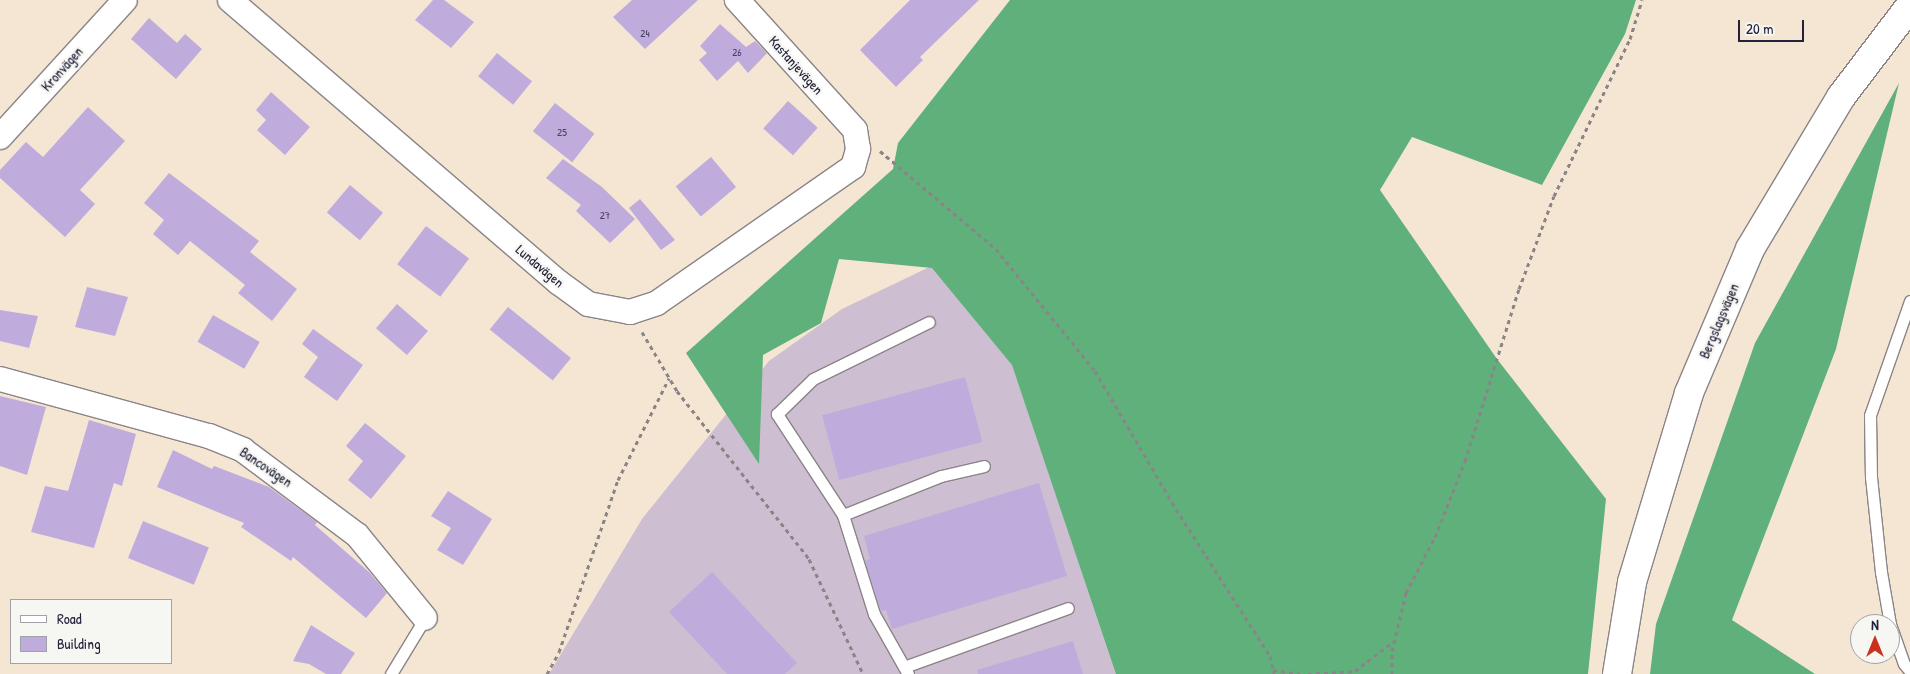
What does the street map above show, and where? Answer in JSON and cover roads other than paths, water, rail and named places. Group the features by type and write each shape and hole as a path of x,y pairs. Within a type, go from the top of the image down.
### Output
{"main road":[{"name":"Bergslagsvägen","path":"1617,674 1632,582 1689,393 1750,249 1841,97 1910,6"}],"street":[{"name":"Kronvägen","path":"0,137 125,0"},
{"name":"Lundavägen","path":"230,0 558,282 588,304 630,312 657,303 853,167 858,149 855,130"},
{"name":"Kastanjevägen","path":"736,0 855,130"},
{"name":"Bancovägen","path":"0,379 209,436 243,450 357,535 426,618"}],"lane":[{"path":"1910,301 1870,415 1871,477 1881,572 1890,624 1904,664 1910,671"},
{"path":"929,322 813,379 777,414 843,515 874,614 906,671 1068,608"},
{"path":"843,515 941,476 984,466"},
{"path":"391,674 426,618"}]}
